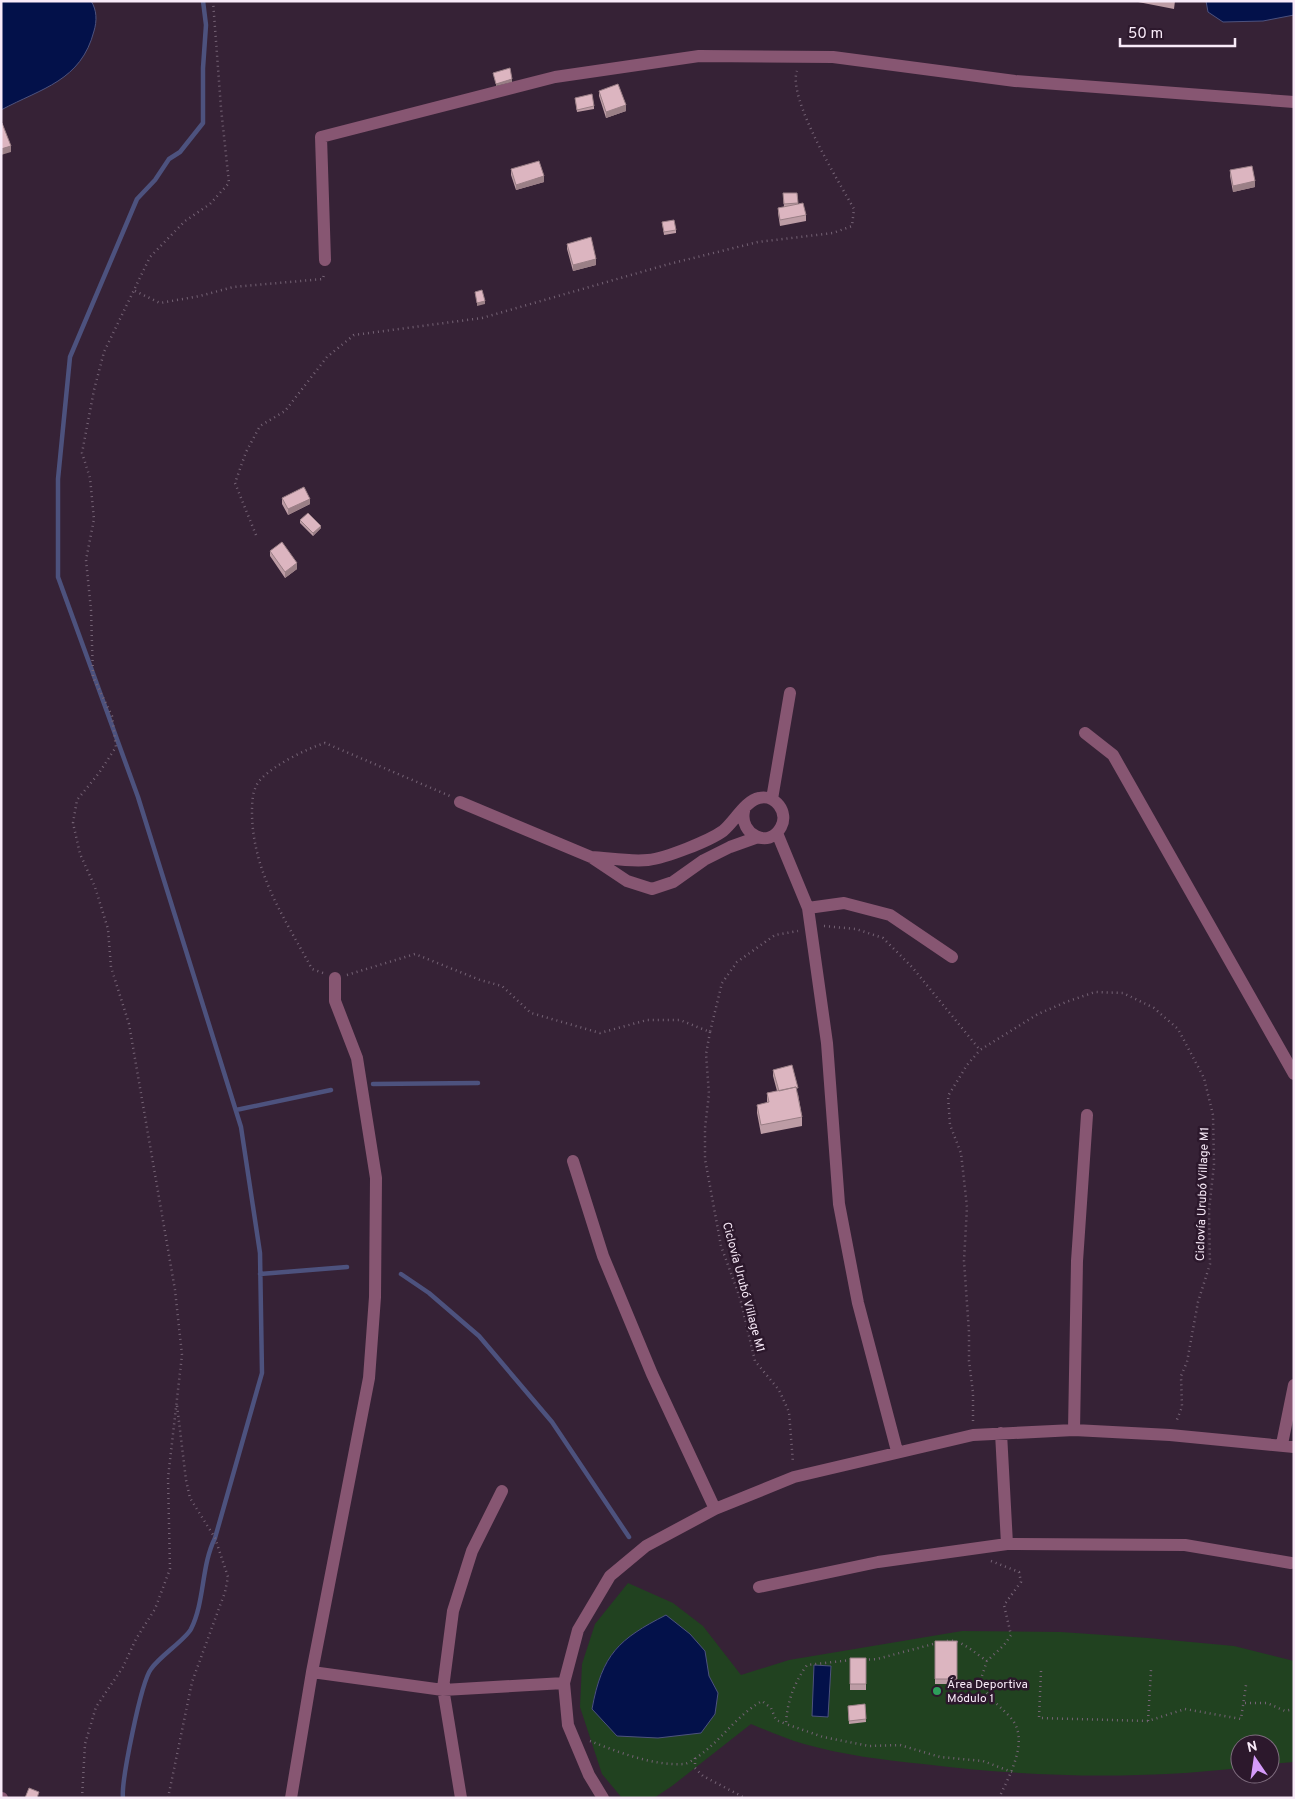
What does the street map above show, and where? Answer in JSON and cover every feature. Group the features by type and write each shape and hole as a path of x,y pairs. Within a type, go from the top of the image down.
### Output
{"street":[{"path":"325,260 321,136 452,102 587,71 699,56 834,57 1015,81 1294,102"},
{"path":"772,799 790,693"},
{"path":"1085,733 1113,754 1294,1074"},
{"path":"460,802 591,857 627,881 652,889 673,882 721,851 758,837 771,836 777,833 781,828 784,815 782,808 772,799 758,798 747,805 744,811 722,831 691,846 648,860 591,857"},
{"path":"744,811 744,824 752,835 758,837"},
{"path":"777,833 808,908 827,1043 839,1204 858,1303 897,1451"},
{"path":"808,908 844,903 890,915 952,957"},
{"path":"291,1798 312,1672 369,1378 375,1297 376,1178 357,1058 335,1001 335,978"},
{"path":"1074,1430 1077,1261 1087,1115"},
{"path":"573,1161 603,1256 652,1374 715,1509"},
{"path":"603,1798 589,1775 568,1725 564,1683 578,1630 610,1576 646,1546 715,1509 794,1477 897,1451 973,1435 1074,1430 1170,1435 1288,1446 1294,1385"},
{"path":"1002,1433 1007,1544"},
{"path":"461,1798 443,1690 453,1611 472,1551 502,1491"},
{"path":"759,1587 878,1562 1007,1544 1185,1545 1292,1563"},
{"path":"312,1672 443,1690 564,1683"}],"path":[{"path":"82,1798 85,1744 96,1707 123,1667 136,1639 155,1609 170,1569 168,1478 182,1355 175,1290 129,1024 111,967 108,929 95,887 80,854 73,823 77,800 99,773 116,747 112,716 93,677 91,610 86,560 94,519 90,478 82,453 104,352 150,257 185,221 210,204 229,183 220,100 214,1"},
{"path":"256,535 235,483 246,452 260,426 285,411 327,357 354,335 482,318 669,264 758,242 833,233 852,226 854,209 799,103 794,78 802,57"},
{"path":"135,291 160,303 200,296 233,287 280,285 323,279 325,260"},
{"path":"460,802 325,743 305,749 261,778 252,796 253,839 266,883 312,969 335,978 415,954 480,980 502,986 532,1013 600,1033 647,1020 680,1020 710,1032"},
{"name":"Ciclovía Urubó Village M1","path":"794,1477 789,1412 779,1390 755,1361 740,1298 721,1246 705,1159 705,1128 709,1094 706,1054 722,983 737,962 775,935 826,926 856,929 883,938 912,967 980,1050"},
{"name":"Ciclovía Urubó Village M1","path":"973,1435 974,1393 969,1361 964,1261 967,1207 961,1153 950,1125 948,1096 967,1065 980,1050 1038,1014 1095,992 1123,993 1154,1008 1178,1029 1204,1078 1213,1114 1214,1165 1209,1210 1210,1264 1198,1302 1187,1362 1182,1376 1182,1407 1170,1435"},
{"path":"168,1798 192,1682 226,1592 228,1577 215,1538 190,1498 176,1401"},
{"path":"977,1547 994,1564 1018,1572 1021,1582 1004,1605 1011,1635 1004,1645 987,1661 980,1682 986,1696 1012,1719 1019,1741 1012,1772 999,1798"},
{"path":"786,1724 787,1705 807,1665 839,1660 877,1659 952,1640 987,1661"},
{"path":"1148,1721 1151,1670"},
{"path":"1041,1671 1038,1718 1148,1721 1185,1709 1242,1719 1246,1684"},
{"path":"572,1734 618,1752 656,1761 686,1764 750,1708 762,1701 770,1708 776,1720 823,1736 869,1746 900,1745 940,1757 983,1761 1012,1772"},
{"path":"1245,1703 1268,1703 1285,1711 1294,1709"},
{"path":"695,1758 695,1768 702,1776 745,1798"}],"green space":[{"name":"Área Deportiva Módulo 1","path":"628,1583 673,1603 703,1626 741,1675 789,1660 962,1631 1061,1632 1234,1646 1294,1661 1294,1762 1280,1763 1280,1734 1230,1734 1230,1769 1121,1775 1002,1772 893,1761 848,1754 797,1742 751,1724 654,1798 622,1798 602,1774 580,1707 582,1664 595,1624"}],"shaded area":[{"path":"1,1 91,1 96,19 88,48 70,72 45,89 1,110"},
{"path":"1206,1 1294,1 1294,15 1263,21 1223,22 1208,12"},
{"path":"666,1615 690,1634 705,1651 709,1676 718,1693 715,1714 701,1733 658,1738 617,1736 592,1709 601,1674 615,1650 636,1632"},
{"path":"814,1665 831,1666 828,1717 812,1716"}],"building":[{"path":"510,68 512,79 496,84 493,73"},
{"path":"618,84 626,105 606,112 599,91"},
{"path":"592,94 594,106 577,110 575,98"},
{"path":"1,123 11,146 1,149"},
{"path":"539,161 544,176 516,185 511,169"},
{"path":"1252,166 1255,181 1233,186 1230,170"},
{"path":"783,193 797,193 798,203 784,204"},
{"path":"803,203 806,215 780,220 778,208"},
{"path":"674,220 676,230 664,232 662,222"},
{"path":"591,237 596,259 573,265 567,244"},
{"path":"482,290 485,301 477,303 475,292"},
{"path":"304,487 310,499 288,509 282,498"},
{"path":"308,513 321,526 313,533 300,520"},
{"path":"282,542 297,563 285,572 270,551"},
{"path":"792,1065 798,1088 779,1091 773,1070"},
{"path":"796,1087 802,1117 761,1125 757,1105 769,1102 767,1093"},
{"path":"935,1641 957,1641 957,1679 935,1679"},
{"path":"850,1658 866,1658 866,1684 850,1684"},
{"path":"865,1704 866,1719 849,1721 848,1706"},
{"path":"29,1788 39,1792 37,1798 25,1798"}],"waterway":[{"path":"123,1798 132,1732 142,1692 151,1669 191,1629 199,1607 207,1560 262,1373 260,1253 241,1127 138,797 58,577 58,479 70,357 137,199 155,180 169,159 180,152 203,123 203,68 206,25 203,1"},
{"path":"373,1084 478,1083"},
{"path":"236,1110 331,1090"},
{"path":"260,1274 347,1267"},
{"path":"401,1274 429,1293 479,1336 552,1422 629,1537"}],"place":[{"name":"Área Deportiva Módulo 1","path":"937,1691"}]}
